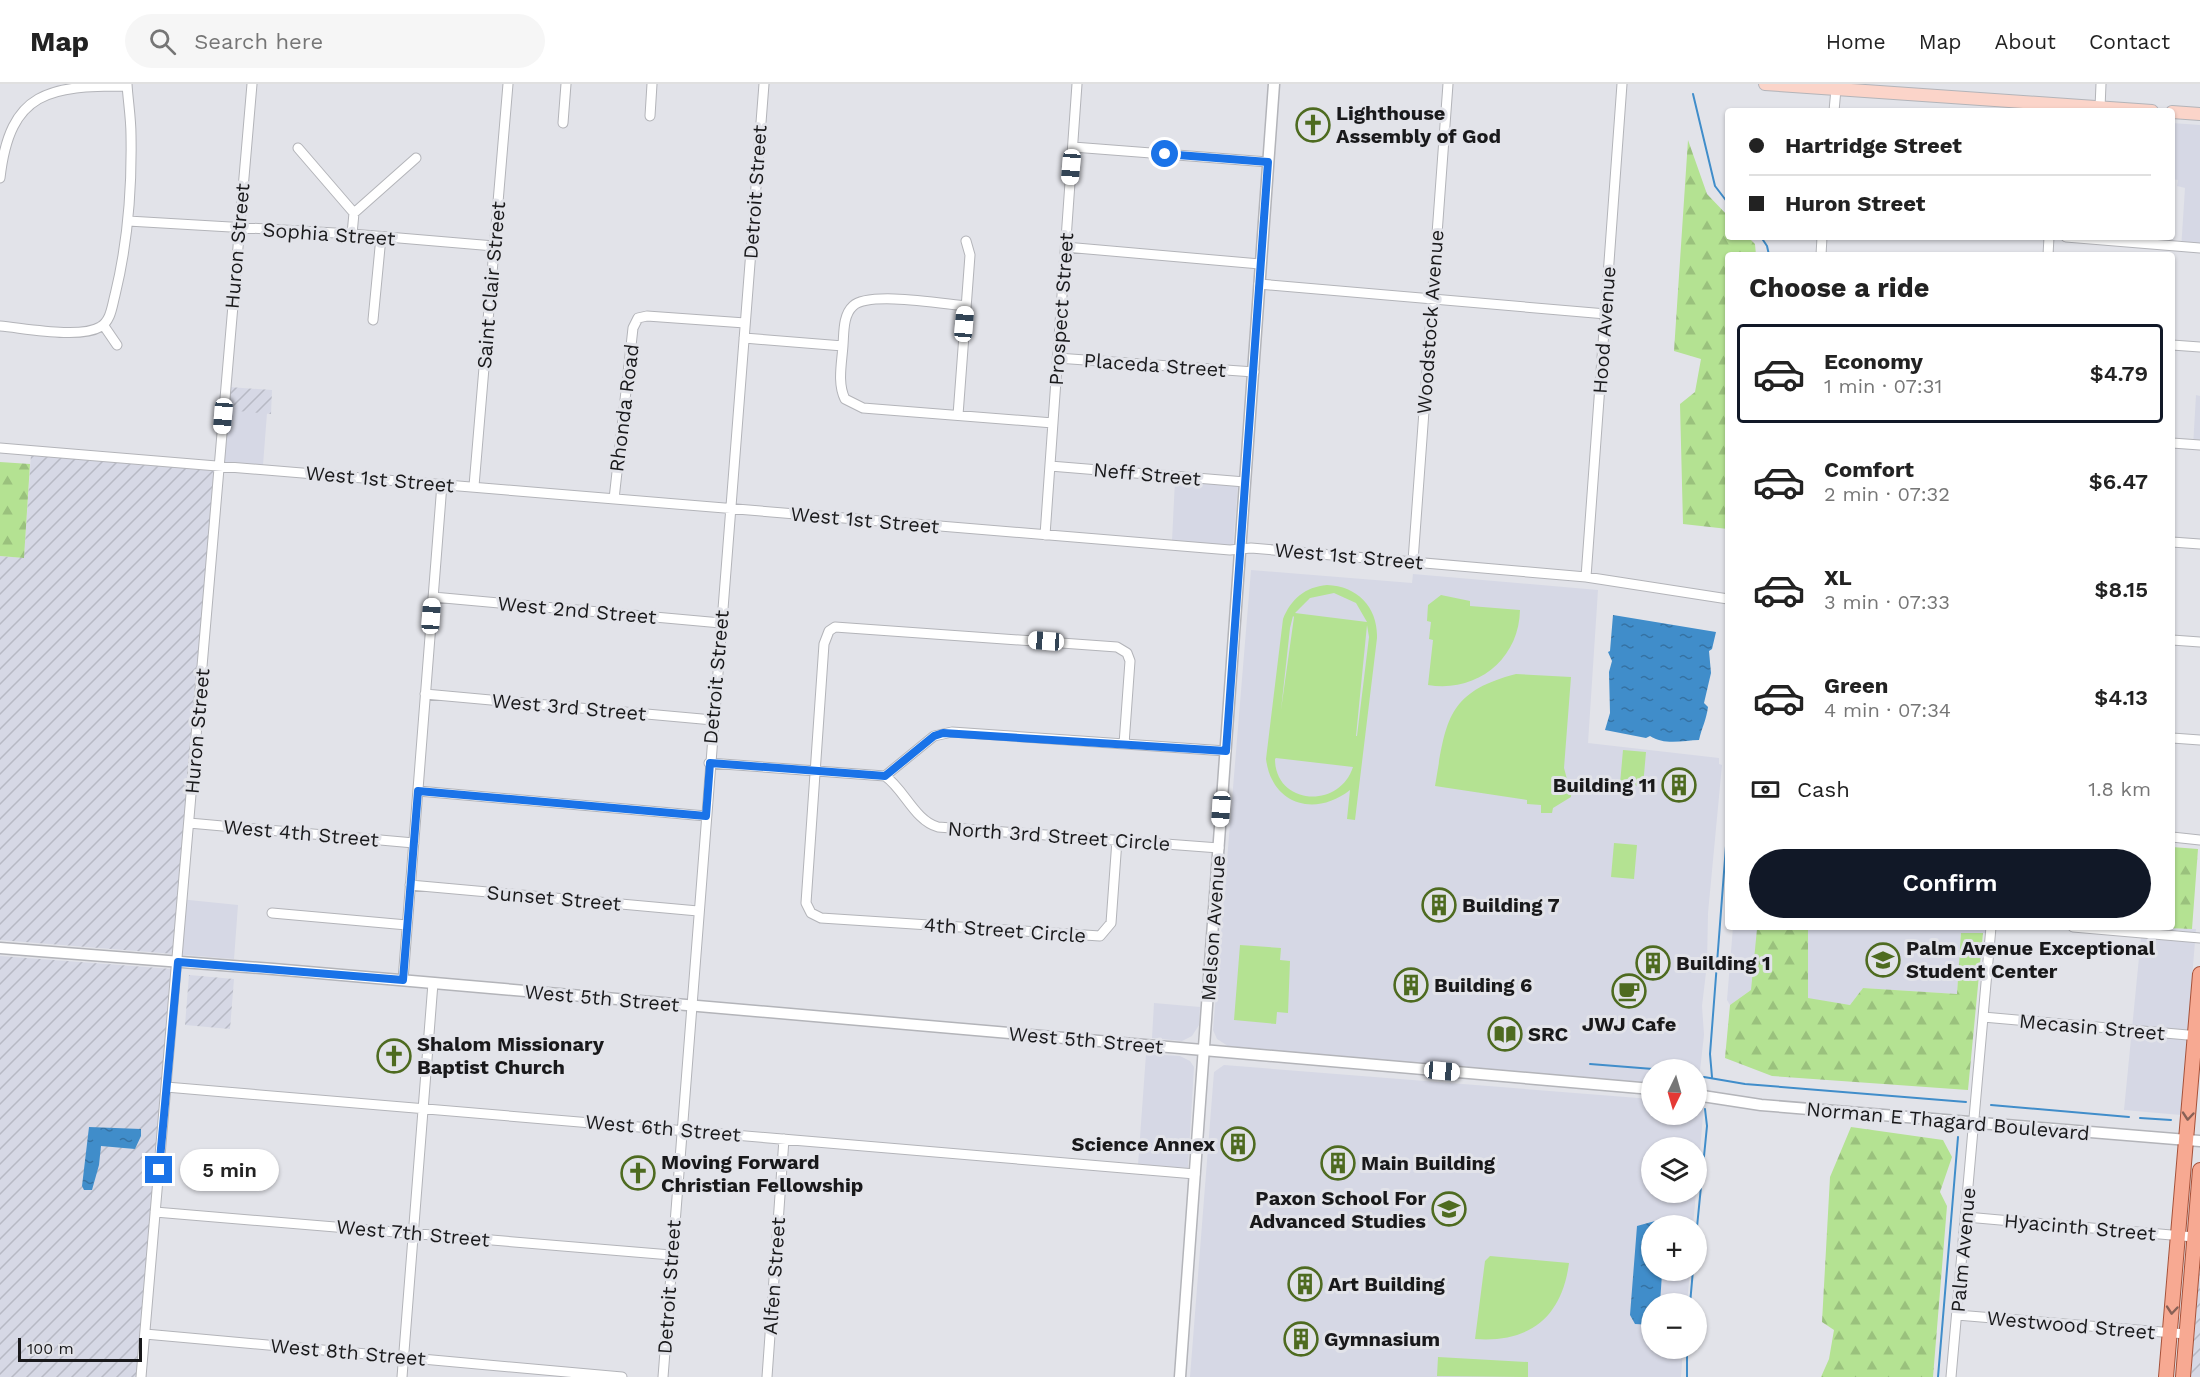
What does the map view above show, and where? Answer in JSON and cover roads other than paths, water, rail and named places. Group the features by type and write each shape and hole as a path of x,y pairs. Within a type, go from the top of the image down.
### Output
{"main road":[{"path":"1765,84 2061,108 2100,108"},
{"path":"2175,112 2200,114"},
{"path":"2166,1377 2178,1236 2193,1141 2200,974"},
{"path":"2183,1377 2200,1170"}],"street":[{"name":"Huron Street","path":"141,1377 252,84"},
{"name":"Saint Clair Street","path":"474,486 508,84"},
{"path":"563,123 566,84"},
{"path":"650,116 652,84"},
{"name":"Detroit Street","path":"663,1377 764,84"},
{"name":"Prospect Street","path":"1045,535 1077,84"},
{"name":"Melson Avenue","path":"1180,1377 1274,84"},
{"name":"Woodstock Avenue","path":"1413,561 1448,84"},
{"name":"Hood Avenue","path":"1586,577 1622,84"},
{"path":"2100,108 2102,84"},
{"path":"0,178 11,130 18,117 34,101 61,88 127,85 131,133 128,221 122,268 109,316 104,326 93,331 0,326"},
{"path":"1834,108 1836,89"},
{"path":"1073,147 1268,162"},
{"path":"298,148 354,213"},
{"path":"352,234 354,213 416,158"},
{"name":"Sophia Street","path":"128,221 352,234 495,246"},
{"path":"373,320 381,237"},
{"path":"2103,240 2200,248"},
{"path":"958,415 970,255 966,241"},
{"path":"1065,247 1260,264"},
{"path":"1259,284 1606,314"},
{"path":"966,306 869,298 853,305 846,317 841,388 849,403 862,408 1053,423"},
{"name":"Rhonda Road","path":"614,499 633,328 638,318 647,316 745,323"},
{"path":"104,326 117,345"},
{"path":"744,338 843,346"},
{"path":"2175,345 2200,347"},
{"name":"Placeda Street","path":"1057,358 1254,372"},
{"path":"2175,443 2200,445"},
{"name":"West 1st Street","path":"0,448 1045,535 1413,561 1586,577 1725,599"},
{"name":"Neff Street","path":"1050,466 1245,482"},
{"path":"403,980 442,484"},
{"path":"2175,542 2200,544"},
{"name":"West 2nd Street","path":"433,597 721,623"},
{"path":"815,770 824,644 828,631 845,625 1117,646 1127,653 1130,661 1124,744"},
{"path":"2175,640 2200,642"},
{"name":"West 3rd Street","path":"425,694 713,720"},
{"path":"710,763 885,776 934,736 943,733 1226,751"},
{"path":"2175,738 2200,740"},
{"name":"4th Street Circle","path":"815,770 806,903 811,913 821,918 1100,936 1111,923 1117,840"},
{"name":"North 3rd Street Circle","path":"885,776 893,782 930,825 1219,848"},
{"path":"418,791 706,816"},
{"name":"West 4th Street","path":"189,823 414,843"},
{"path":"2175,837 2200,840"},
{"name":"Sunset Street","path":"410,885 698,911"},
{"path":"272,913 407,925"},
{"name":"Palm Avenue","path":"1951,1377 1991,930"},
{"path":"2108,930 2200,938"},
{"name":"West 5th Street","path":"0,948 403,980 1204,1050"},
{"path":"402,1377 433,983"},
{"name":"Mecasin Street","path":"1983,1017 2197,1036"},
{"path":"1204,1050 1641,1088"},
{"name":"West 6th Street","path":"166,1087 1195,1174"},
{"name":"Norman E Thagard Boulevard","path":"1707,1097 1761,1105 2193,1141"},
{"name":"Alfen Street","path":"766,1377 784,1139"},
{"name":"West 7th Street","path":"155,1212 671,1255"},
{"name":"Hyacinth Street","path":"1966,1217 2194,1237"},
{"name":"Westwood Street","path":"1957,1315 2186,1334"},
{"name":"West 8th Street","path":"145,1334 622,1377"}],"water":[{"path":"1613,615 1716,632 1712,649 1709,651 1711,673 1704,703 1708,707 1699,740 1668,742 1650,736 1646,738 1605,730 1610,713 1609,672 1612,661 1608,652 1610,651"},
{"path":"89,1127 141,1129 141,1136 135,1149 101,1146 99,1165 92,1190 84,1190 82,1186"},
{"path":"1641,1225 1641,1281 1661,1281 1661,1293 1641,1293 1641,1324 1635,1324 1630,1315 1637,1226"}],"waterway":[{"path":"1693,94 1715,186 1725,199"},
{"path":"1763,240 1768,252"},
{"path":"1712,1077 1710,1054 1725,859"},
{"path":"1590,1064 1641,1068"},
{"path":"1707,1078 1745,1084 1966,1102"},
{"path":"1991,1105 2129,1117"},
{"path":"2140,1118 2171,1120"},
{"path":"1698,1215 1707,1125"},
{"path":"1938,1377 1958,1137"},
{"path":"1691,1293 1692,1281"},
{"path":"1687,1359 1687,1377"}],"place":[{"name":"Lighthouse Assembly of God","path":"1313,125"},
{"name":"Building 11","path":"1679,785"},
{"name":"Building 7","path":"1439,905"},
{"name":"Palm Avenue Exceptional Student Center","path":"1883,960"},
{"name":"Building 1","path":"1653,963"},
{"name":"Building 6","path":"1411,985"},
{"name":"JWJ Cafe","path":"1629,991"},
{"name":"SRC","path":"1505,1034"},
{"name":"Shalom Missionary Baptist Church","path":"394,1056"},
{"name":"Science Annex","path":"1238,1144"},
{"name":"Main Building","path":"1338,1163"},
{"name":"Moving Forward Christian Fellowship","path":"638,1173"},
{"name":"Paxon School For Advanced Studies","path":"1449,1209"},
{"name":"Art Building","path":"1305,1284"},
{"name":"Gymnasium","path":"1301,1339"}]}
